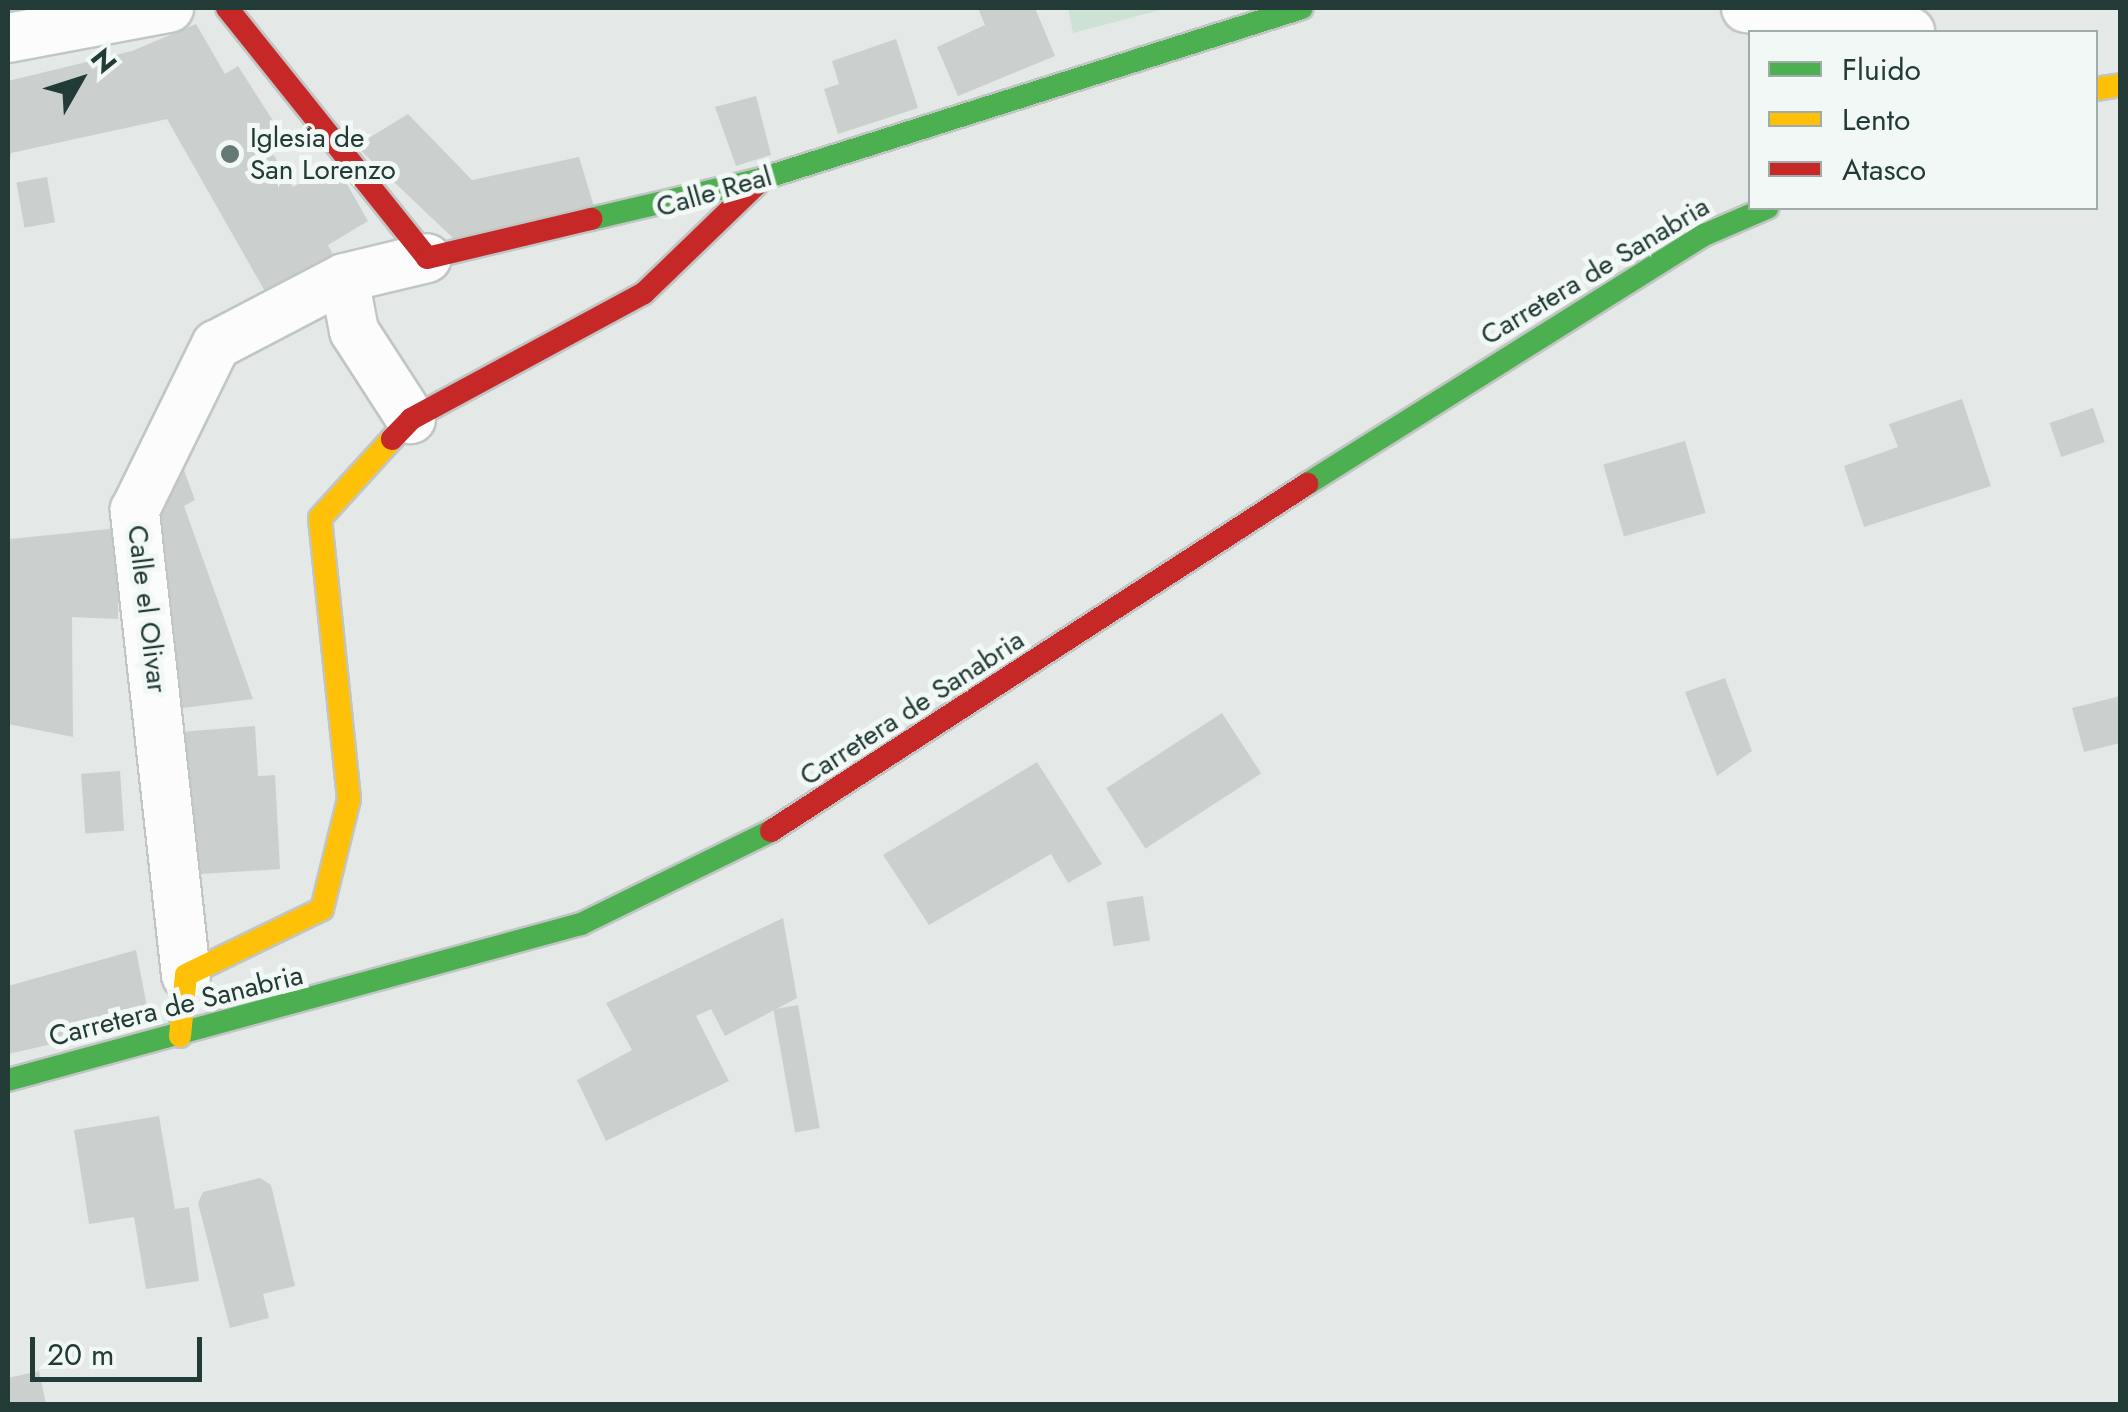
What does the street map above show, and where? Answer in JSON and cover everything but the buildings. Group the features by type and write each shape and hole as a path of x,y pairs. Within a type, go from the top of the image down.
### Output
{"street":[{"path":"8,38 169,8"},
{"path":"227,8 427,258"},
{"name":"Calle Real","path":"427,258 761,180 1302,8"},
{"path":"1746,8 1896,30"},
{"path":"186,975 322,909 349,799 320,518 411,419 644,293 761,180"},
{"name":"Carretera de Sanabria","path":"8,1080 580,924 800,817 1378,440 1704,235 1763,210"},
{"name":"Calle el Olivar","path":"180,1036 186,975 135,510 216,345 344,278 427,258"},
{"path":"344,278 354,331 411,419"}],"green space":[{"path":"1068,8 1168,8 1073,33"}],"traffic: fast":[{"path":"591,219 761,179 1302,8"},
{"path":"1307,484 1704,235 1762,210"},
{"path":"8,1080 581,924 771,831"}],"traffic: slow":[{"path":"2098,89 2120,85"},
{"path":"180,1036 186,975 322,909 349,799 320,518 392,439"}],"traffic: jam":[{"path":"227,8 427,258 591,219"},
{"path":"392,439 411,419 644,293 756,185"},
{"path":"771,831 1307,484"}],"place":[{"name":"Iglesia de San Lorenzo","path":"230,154"}]}
